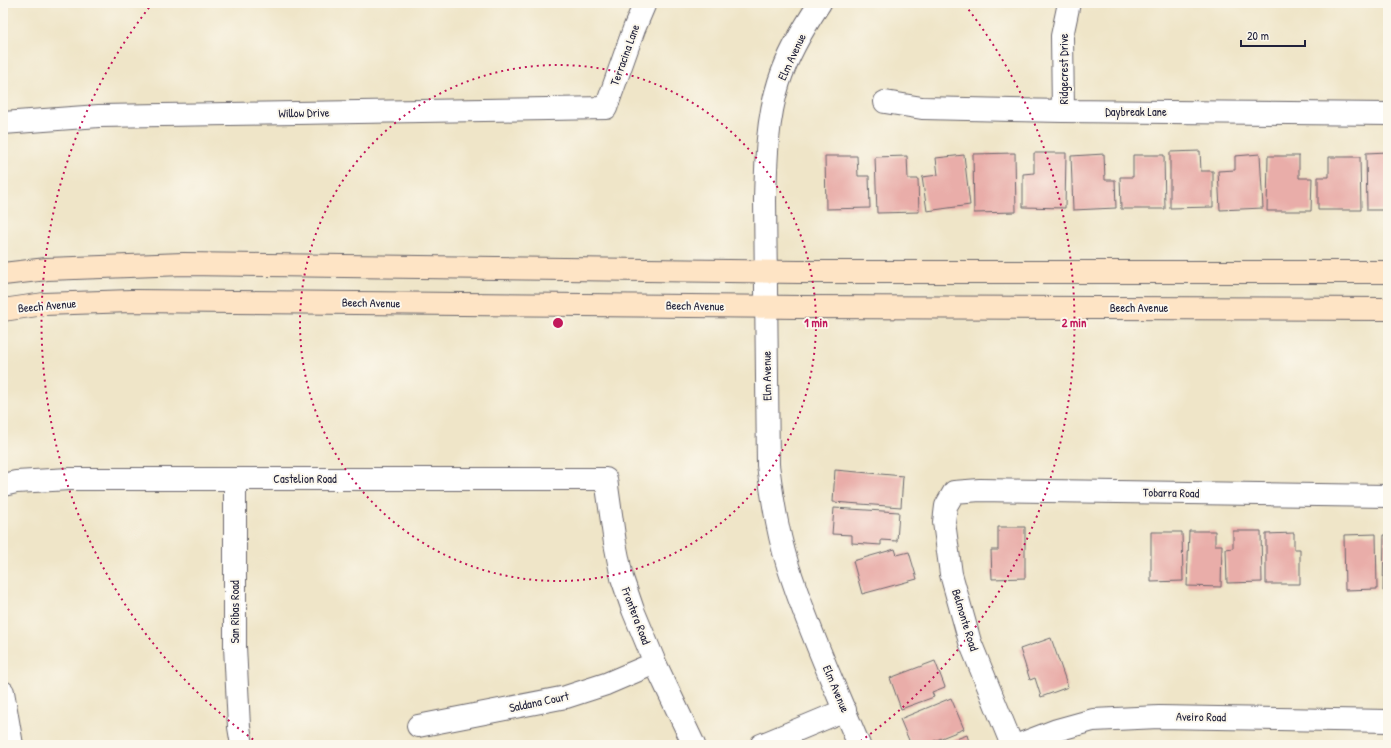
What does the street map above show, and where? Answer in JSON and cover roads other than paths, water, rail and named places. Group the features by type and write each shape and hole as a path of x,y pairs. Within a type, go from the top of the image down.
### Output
{"street":[{"name":"Terracina Lane","path":"606,108 634,29 645,3"},
{"name":"Elm Avenue","path":"820,3 795,47 780,81 774,105 766,164 765,200 768,465 772,497 791,577 859,745"},
{"name":"Ridgecrest Drive","path":"1063,111 1062,36 1069,3"},
{"name":"Daybreak Lane","path":"885,102 922,108 1388,114"},
{"name":"Willow Drive","path":"3,123 156,115 606,108"},
{"path":"3,274 47,269 184,264 766,271 1388,272"},
{"name":"Beech Avenue","path":"3,310 44,304 131,301 767,307 1388,309"},
{"name":"Castelion Road","path":"3,485 16,482 70,479 606,479"},
{"name":"San Ribas Road","path":"235,479 235,646 239,727 242,745"},
{"name":"Frontera Road","path":"606,479 615,543 622,578 654,663 694,745"},
{"name":"Tobarra Road","path":"954,492 980,490 1388,496"},
{"name":"Belmonte Road","path":"954,492 946,506 944,522 951,574 970,642 1012,745"},
{"name":"Saldana Court","path":"418,726 566,697 606,684 654,663"},
{"path":"3,692 12,745"},
{"path":"760,745 845,710"},
{"name":"Aveiro Road","path":"1018,745 1057,730 1093,720 1167,717 1388,721"}]}
